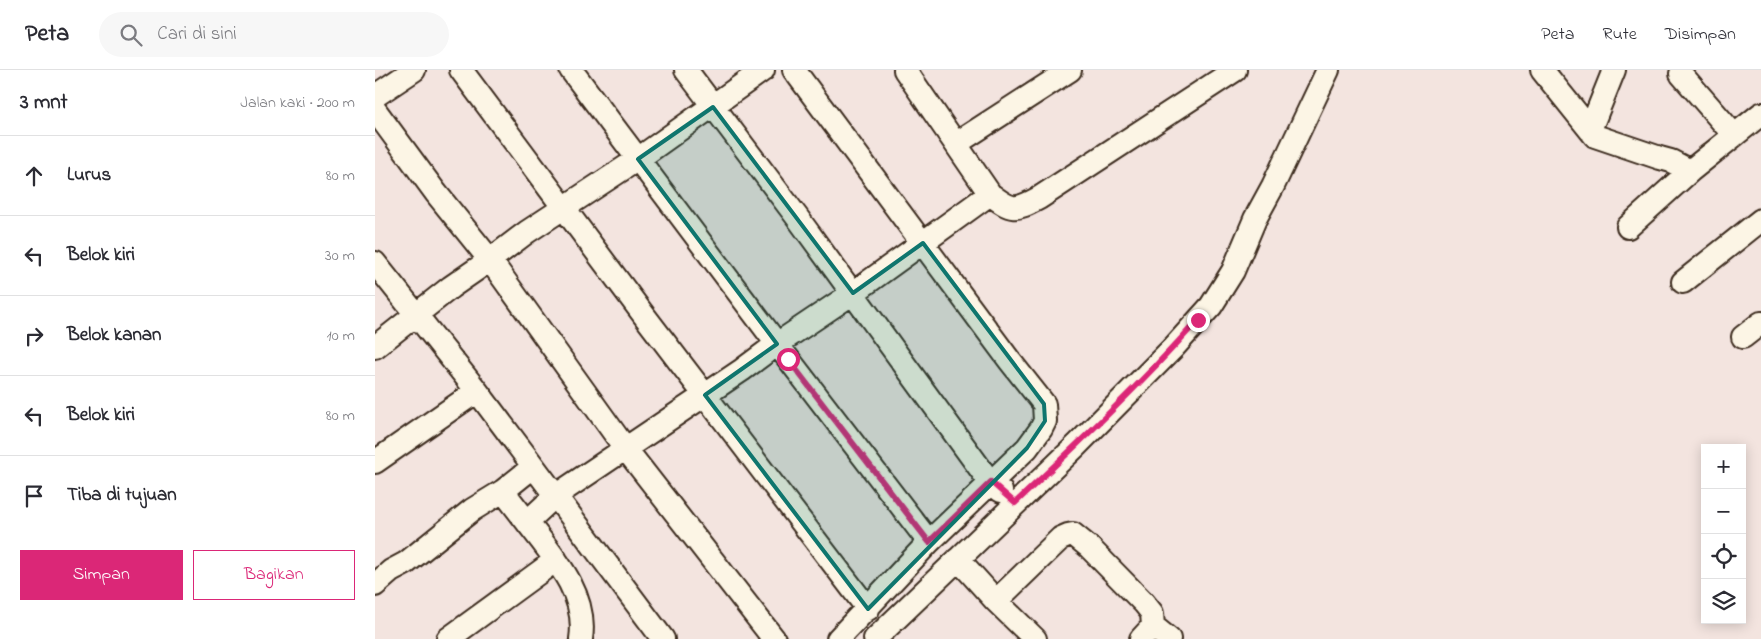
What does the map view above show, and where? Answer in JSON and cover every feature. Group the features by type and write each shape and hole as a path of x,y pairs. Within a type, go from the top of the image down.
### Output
{"street":[{"path":"375,96 414,70"},
{"path":"461,70 563,208 868,609"},
{"path":"571,70 929,542"},
{"path":"685,70 853,293 991,482 1015,503"},
{"path":"375,347 416,313 527,232 638,159 763,70"},
{"path":"794,70 1044,404 1045,421 1027,448 929,542 838,639"},
{"path":"905,70 957,143 990,194 1009,208 1021,208 1039,198 1235,70"},
{"path":"957,143 1070,70"},
{"path":"889,635 958,559 1077,445 1174,347 1211,306 1233,271 1255,219 1329,70"},
{"path":"1541,70 1593,133 1671,161 1690,171"},
{"path":"1593,133 1615,70"},
{"path":"1681,74 1734,135"},
{"path":"375,110 436,193 490,260 625,448 774,639"},
{"path":"1628,227 1690,171 1761,114"},
{"path":"527,522 555,496 853,293 990,194"},
{"path":"1683,282 1761,220"},
{"path":"375,262 477,391 663,639"},
{"path":"1743,338 1761,323"},
{"path":"375,462 477,391"},
{"path":"375,585 406,563 472,510 503,491 533,467"},
{"path":"503,491 556,560 574,592 580,604 582,617 581,639"},
{"path":"996,601 1061,538 1073,534 1089,547 1144,603 1152,613 1155,635"},
{"path":"958,559 996,601 1035,639"},
{"path":"448,639 556,560"}],"highlighted area":[{"path":"713,107 853,293 923,243 1044,404 1045,421 1027,448 868,609 705,395 777,344 638,159"}],"route":[{"path":"788,359 929,542 991,482 1015,503 1077,445 1174,347 1198,320"}]}
